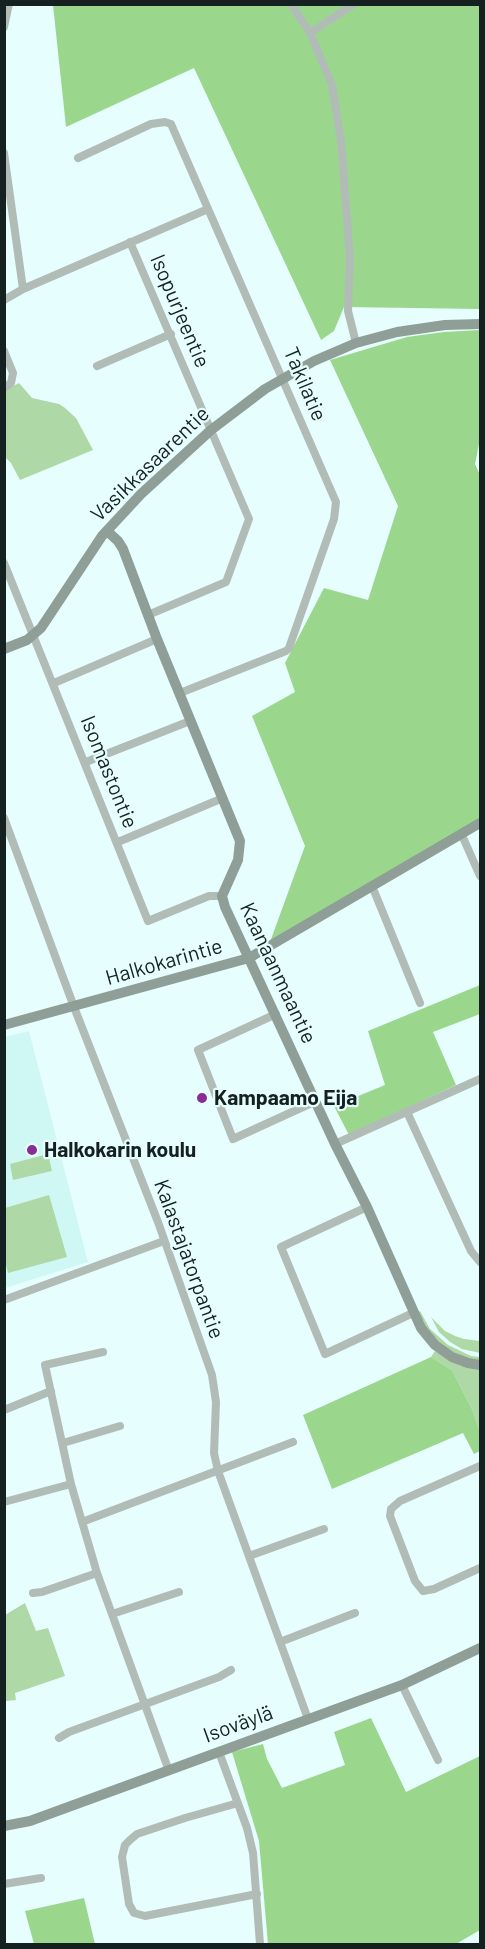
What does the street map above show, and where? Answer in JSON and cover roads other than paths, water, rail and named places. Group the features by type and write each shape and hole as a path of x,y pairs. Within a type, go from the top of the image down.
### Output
{"street":[{"path":"4,27 9,4"},
{"path":"291,4 310,33 332,85 340,141 350,258 348,311 356,343"},
{"path":"310,33 354,4"},
{"name":"Takilatie","path":"78,158 151,124 165,122 171,124 334,496 336,510 334,519 291,643 286,651 180,693"},
{"path":"4,153 23,289"},
{"path":"4,300 23,289 208,209"},
{"name":"Isopurjeentie","path":"130,242 248,515 248,523 226,582 148,615"},
{"name":"Vasikkasaarentie","path":"4,649 22,642 41,628 107,531 149,486 211,430 257,394 283,378 356,343 397,332 445,325 480,324"},
{"path":"97,366 171,334"},
{"path":"4,351 13,373 11,383 4,388"},
{"name":"Kaanaanmaantie","path":"107,531 123,549 157,639 240,841 238,860 222,896 225,908 367,1207 421,1328 435,1345 452,1357 480,1365"},
{"name":"Isomastontie","path":"4,563 86,762 148,921 208,896 222,896"},
{"path":"54,683 157,639"},
{"path":"86,762 190,720"},
{"path":"118,842 223,798"},
{"name":"Kalastajatorpantie","path":"4,818 164,1240 212,1375 216,1402 213,1441 218,1471 308,1719"},
{"name":"Halkokarintie","path":"4,1025 249,958 480,823"},
{"path":"461,833 480,876"},
{"path":"372,886 420,1003"},
{"path":"276,1014 198,1050 233,1139 316,1101"},
{"path":"335,1143 480,1079"},
{"path":"407,1112 471,1251 480,1262"},
{"path":"367,1207 281,1248 325,1354 413,1313"},
{"path":"4,1300 164,1240"},
{"path":"103,1352 45,1365 71,1484 82,1522 144,1706 169,1771"},
{"path":"4,1410 51,1391"},
{"path":"63,1443 120,1426"},
{"path":"82,1522 293,1442"},
{"path":"480,1466 400,1501 391,1509 390,1516 415,1581 423,1591 434,1589 480,1568"},
{"path":"4,1502 71,1484"},
{"path":"249,1557 324,1529"},
{"path":"33,1593 98,1573"},
{"path":"112,1614 178,1592"},
{"path":"280,1642 355,1613"},
{"name":"Isoväylä","path":"4,1826 30,1821 402,1685 480,1648"},
{"path":"59,1738 69,1732 219,1677 231,1670"},
{"path":"402,1685 438,1760"},
{"path":"219,1752 253,1853 260,1944"},
{"path":"238,1803 137,1834 130,1840 125,1845 122,1857 129,1904 134,1913 145,1916 257,1894"},
{"path":"4,1884 40,1878"}],"place":[{"name":"Kampaamo Eija","path":"202,1098"},
{"name":"Halkokarin koulu","path":"32,1150"}]}
